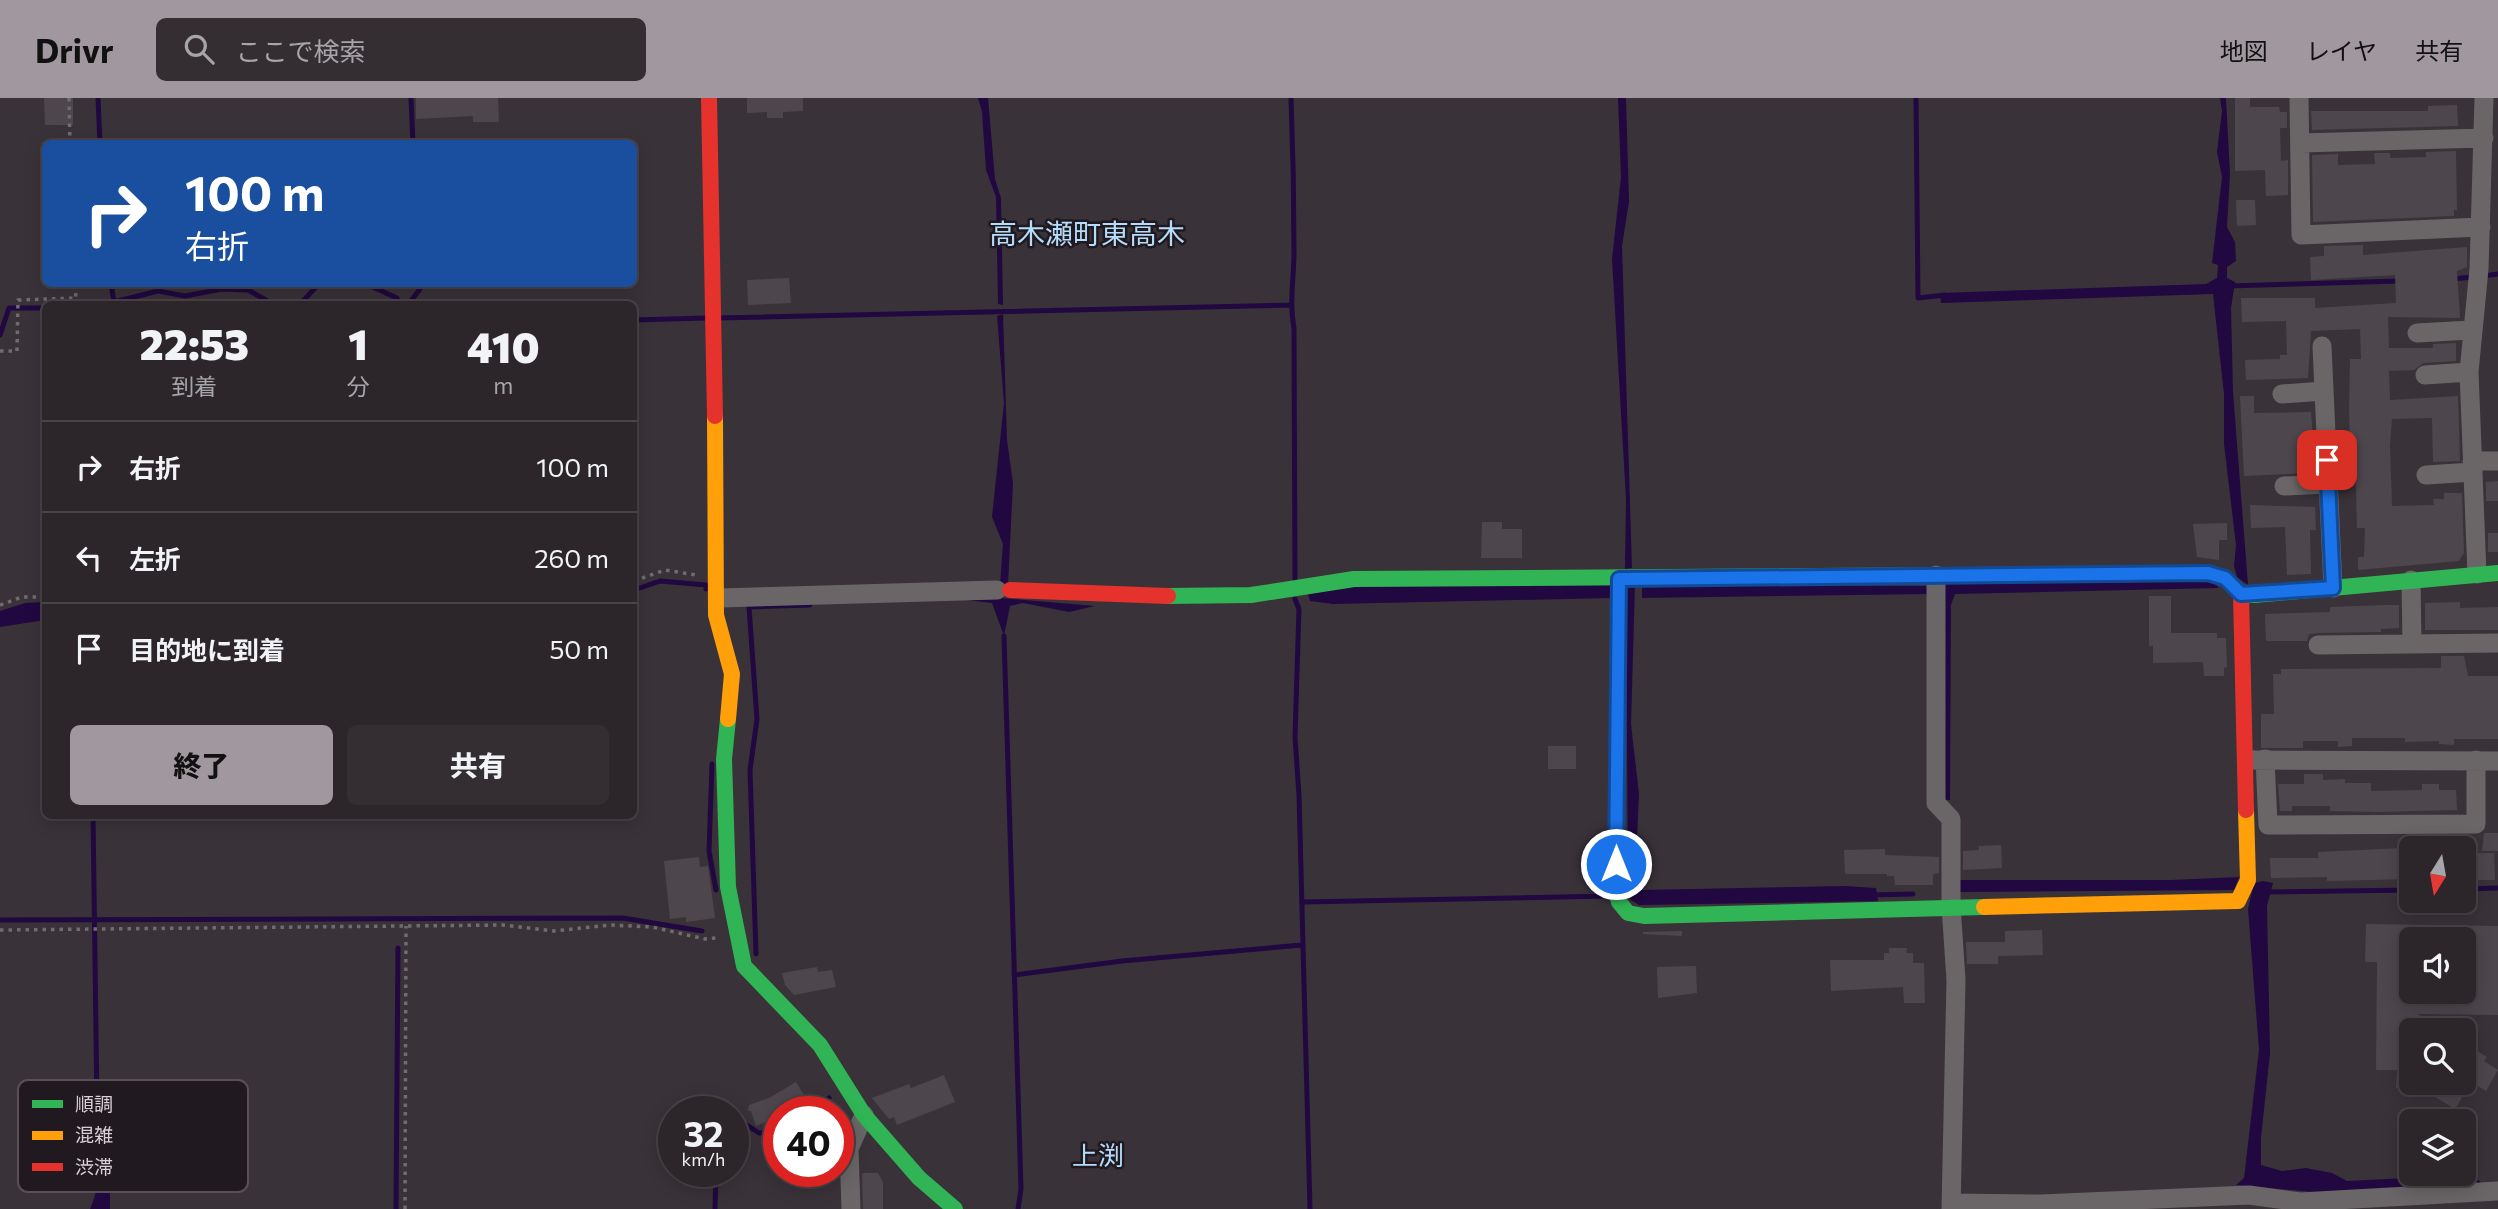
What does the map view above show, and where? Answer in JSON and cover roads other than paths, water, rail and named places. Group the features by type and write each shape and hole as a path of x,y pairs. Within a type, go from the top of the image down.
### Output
{"street":[{"path":"709,98 719,588 716,615 732,674 724,759 728,887 744,966 821,1045 864,1115 919,1178 955,1209"},
{"path":"2299,98 2301,235 2481,227"},
{"path":"2477,574 2469,372 2471,330 2479,276 2484,98"},
{"path":"2300,143 2484,138"},
{"path":"2417,333 2471,330"},
{"path":"2322,346 2333,588"},
{"path":"2425,375 2469,372"},
{"path":"2282,394 2324,391"},
{"path":"2426,475 2498,461"},
{"path":"2284,486 2328,484"},
{"path":"719,588 1003,590 1190,597 1297,588 1354,579 2208,573 2225,578 2248,594 2498,573"},
{"path":"1937,575 1936,803 1951,819 1956,980 1951,1206 2249,1195 2300,1202 2498,1191"},
{"path":"1627,579 1618,896 1628,913 1644,916 1952,894 2238,901 2246,886 2248,594"},
{"path":"2411,580 2412,644"},
{"path":"2318,645 2498,643"},
{"path":"2245,760 2498,761"},
{"path":"2265,760 2268,825 2476,824 2476,760"},
{"path":"851,1209 849,1149 864,1115"}],"waterway":[{"path":"98,98 100,140"},
{"path":"411,98 413,140"},
{"path":"1291,98 1295,582"},
{"path":"1916,98 1918,298 1945,295"},
{"path":"2483,276 2498,274"},
{"path":"2452,279 2473,277"},
{"path":"2228,286 2400,281"},
{"path":"112,287 114,301"},
{"path":"303,301 316,287"},
{"path":"373,287 397,298 398,301"},
{"path":"411,301 420,287"},
{"path":"118,301 158,291 185,296 222,289 248,290 268,301"},
{"path":"719,318 1290,305"},
{"path":"0,335 9,308 42,308"},
{"path":"637,320 706,318"},
{"path":"637,589 660,581 706,585 706,589"},
{"path":"1295,599 1299,609 1295,737 1299,795 1310,1209"},
{"path":"756,954 750,770 757,719 749,607 810,605"},
{"path":"1004,636 1021,1189 1018,1209"},
{"path":"712,764 709,851 716,890"},
{"path":"93,819 97,1080"},
{"path":"2476,889 2498,888"},
{"path":"2267,892 2399,890"},
{"path":"1870,895 1913,894"},
{"path":"1302,902 1610,896"},
{"path":"0,920 623,918 702,931"},
{"path":"1014,975 1122,961 1302,945"},
{"path":"396,1209 398,948"},
{"path":"749,1126 763,1133"},
{"path":"715,1209 716,1187"}],"district":[{"name":"高木瀬町東高木","path":"1087,233"},
{"name":"上渕","path":"1098,1154"}]}
